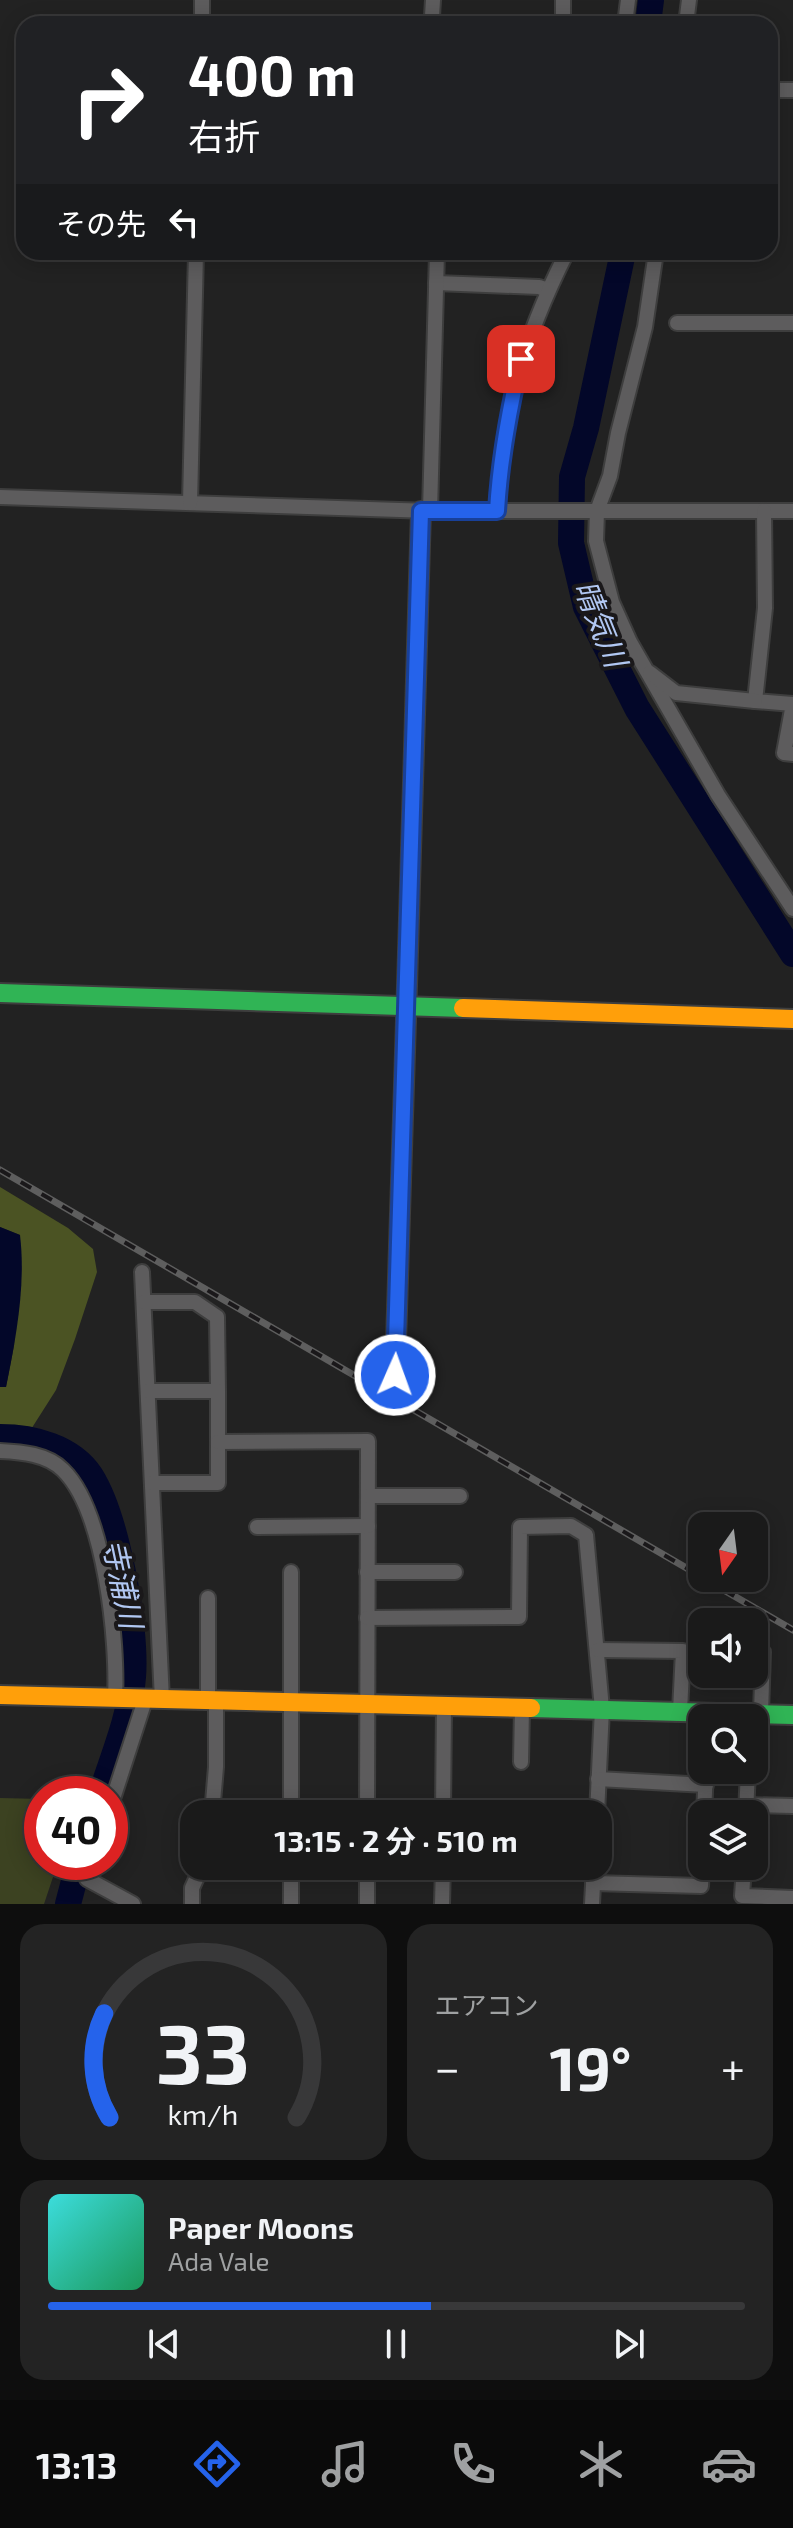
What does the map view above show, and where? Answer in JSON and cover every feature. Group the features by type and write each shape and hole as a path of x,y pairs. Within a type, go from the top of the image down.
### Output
{"street":[{"path":"190,503 196,260"},
{"path":"395,1375 406,1006 437,260"},
{"path":"497,511 508,415 521,359 563,260"},
{"path":"655,260 645,327 610,476 597,511 596,541 612,602 646,670 718,795 793,909"},
{"path":"436,283 539,287 548,290"},
{"path":"677,323 793,323"},
{"path":"0,497 426,511 793,511"},
{"path":"755,701 765,608 764,511"},
{"path":"646,670 676,693 793,704 784,753 793,754"},
{"path":"0,993 793,1019"},
{"path":"123,1776 154,1700 152,1483 142,1272"},
{"path":"144,1302 195,1302 217,1317 218,1483 152,1483"},
{"path":"148,1391 218,1391"},
{"path":"218,1442 368,1441 367,1800"},
{"path":"0,1451 46,1459 62,1469 76,1486 90,1516 109,1596 116,1649 115,1699"},
{"path":"368,1496 460,1496"},
{"path":"257,1527 368,1526"},
{"path":"367,1618 519,1617 520,1527 571,1526 586,1535 602,1709 597,1800"},
{"path":"291,1572 291,1800"},
{"path":"367,1572 455,1572"},
{"path":"208,1598 216,1767 213,1800"},
{"path":"598,1650 683,1651 680,1711"},
{"path":"0,1695 688,1712"},
{"path":"443,1800 444,1705"},
{"path":"521,1762 522,1707"},
{"path":"768,1715 793,1715"},
{"path":"598,1779 688,1777"},
{"path":"768,1808 793,1806"},
{"path":"89,1880 133,1904"},
{"path":"192,1904 196,1880"},
{"path":"291,1880 291,1904"},
{"path":"367,1880 367,1904"},
{"path":"442,1904 443,1880"},
{"path":"592,1904 593,1880"},
{"path":"593,1883 701,1886 701,1880"},
{"path":"743,1880 742,1896 793,1898"}],"green space":[{"path":"0,1187 68,1228 93,1249 97,1272 56,1390 21,1445 0,1446 0,1387 6,1387 14,1346 20,1235 0,1227"},
{"path":"0,1798 24,1799 24,1880 52,1880 44,1904 0,1904"}],"water":[{"path":"0,1227 20,1235 22,1254 19,1311 6,1387 0,1387"}],"waterway":[{"name":"晴気川","path":"649,16 651,0"},
{"name":"晴気川","path":"621,260 586,428 572,477 571,543 586,607 637,708 793,954"},
{"name":"寺浦川","path":"0,1437 38,1442 73,1458 91,1476 109,1518 128,1603 133,1677 125,1722 107,1776"},
{"name":"寺浦川","path":"68,1904 74,1880"}],"railway":[{"path":"0,1170 688,1569"},
{"path":"727,1592 793,1630"}],"traffic: fast":[{"path":"0,993 463,1008"},
{"path":"395,1375 406,1020"},
{"path":"531,1708 793,1715"}],"traffic: slow":[{"path":"406,1020 421,511"},
{"path":"463,1008 793,1019"},
{"path":"0,1695 531,1708"}],"route":[{"path":"395,1375 421,511 497,511 508,415 521,359"}]}
